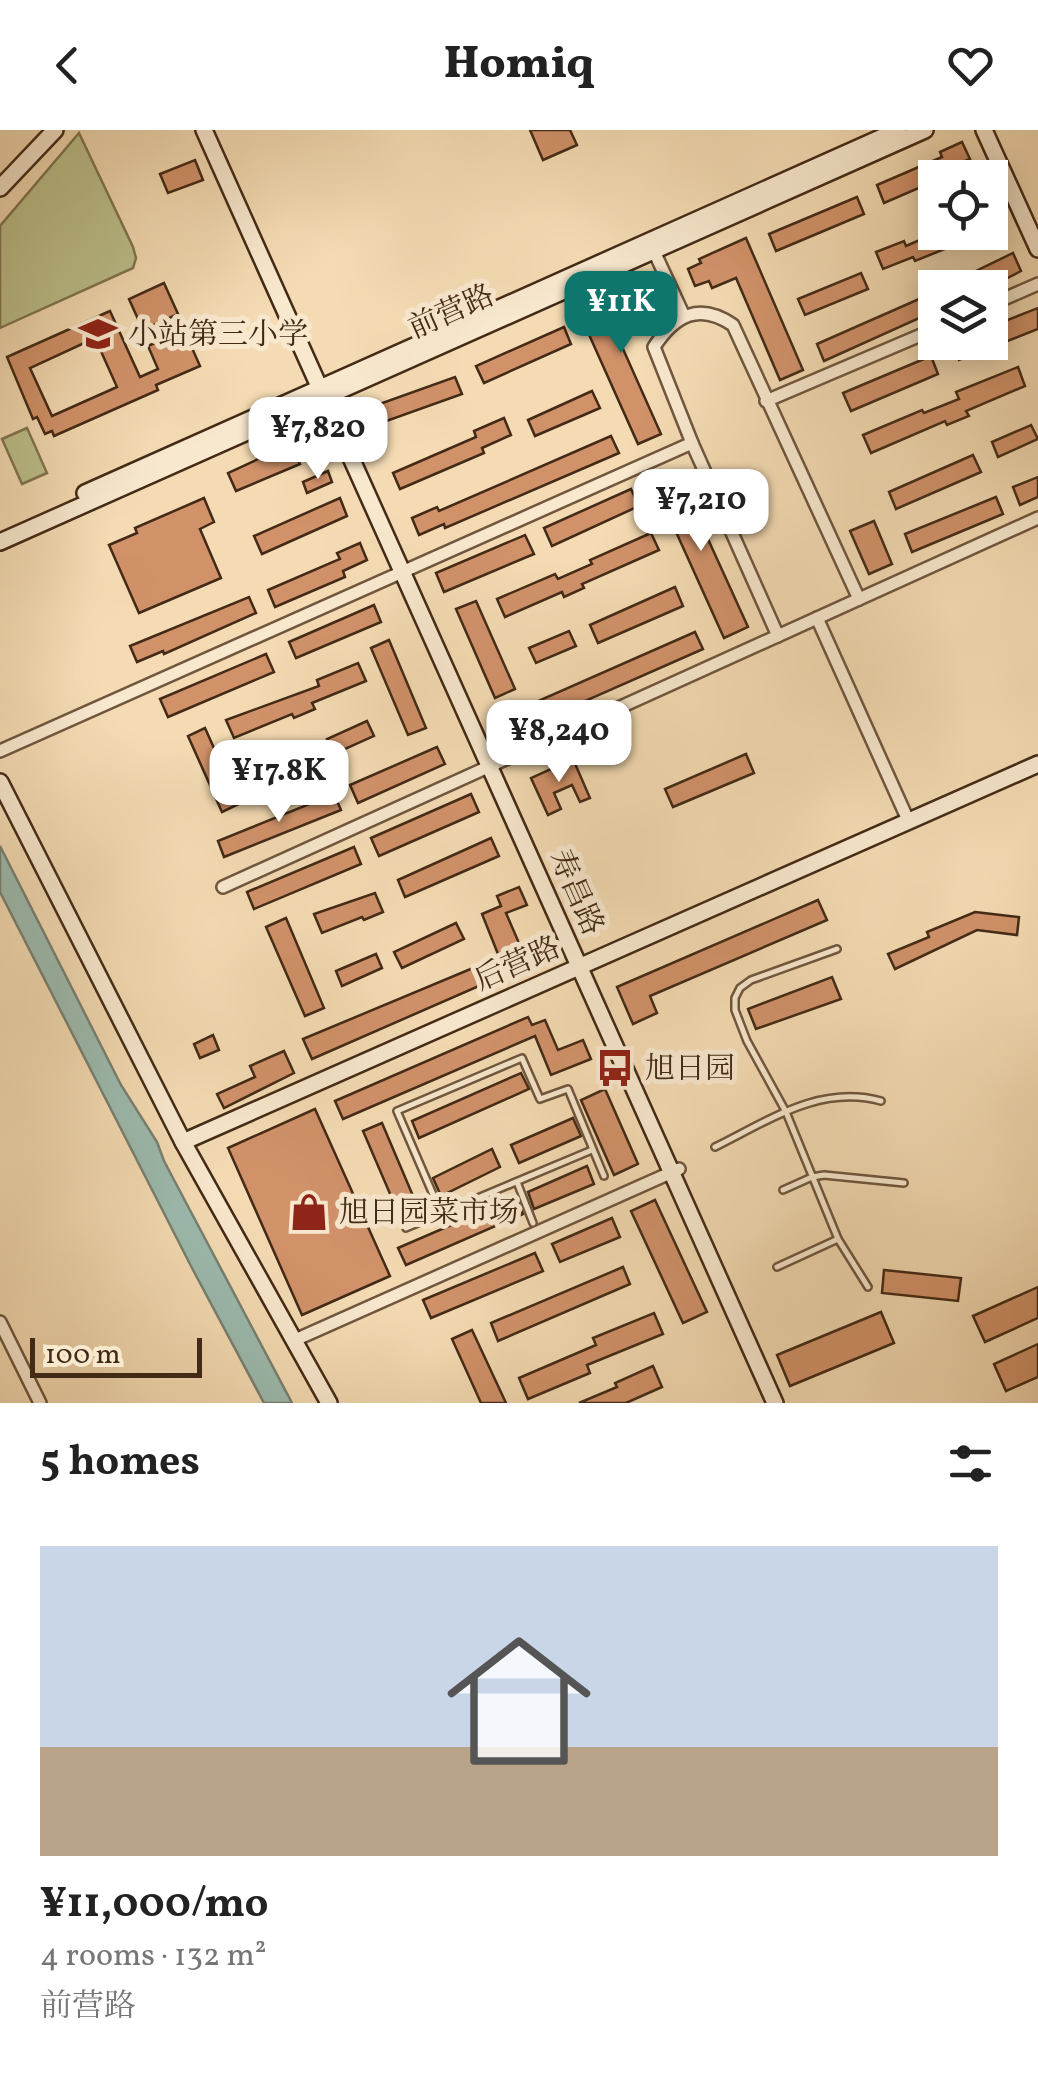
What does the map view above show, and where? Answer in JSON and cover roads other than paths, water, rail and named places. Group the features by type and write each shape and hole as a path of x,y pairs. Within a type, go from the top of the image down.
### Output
{"street":[{"path":"0,174 42,130"},
{"path":"0,188 55,130"},
{"name":"寿昌路","path":"204,130 329,391"},
{"name":"寿昌路","path":"214,130 406,570 783,1403"},
{"name":"前营路","path":"652,246 898,130"},
{"name":"前营路","path":"349,380 925,130"},
{"path":"984,130 1038,249"},
{"path":"993,130 1038,230"},
{"path":"652,246 684,316"},
{"path":"1008,297 1038,284"},
{"path":"778,636 654,347 665,330 684,316 716,314 733,325 859,599"},
{"path":"766,401 918,336"},
{"path":"0,542 349,380"},
{"path":"339,418 349,380"},
{"path":"0,532 329,391"},
{"path":"0,751 692,443"},
{"path":"223,887 1038,518"},
{"path":"818,618 908,820"},
{"name":"后营路","path":"183,1142 1038,764"},
{"path":"0,782 183,1142 328,1403"},
{"path":"295,1340 676,1171"},
{"name":"寿昌路","path":"676,1171 775,1403"},
{"path":"0,1322 40,1403"}],"lane":[{"path":"837,949 750,980 735,998 736,1010 747,1041 786,1112 838,1239 868,1286"},
{"path":"441,1213 397,1111 522,1058 540,1100 568,1089 604,1176"},
{"path":"715,1147 819,1098 850,1095 881,1101"},
{"path":"406,1228 593,1149"},
{"path":"783,1190 812,1177 904,1183"},
{"path":"518,1182 533,1222"},
{"path":"777,1266 838,1239"}],"place":[{"name":"小站第三小学","path":"98,334"},
{"name":"旭日园","path":"615,1068"},
{"name":"旭日园菜市场","path":"309,1212"}]}
